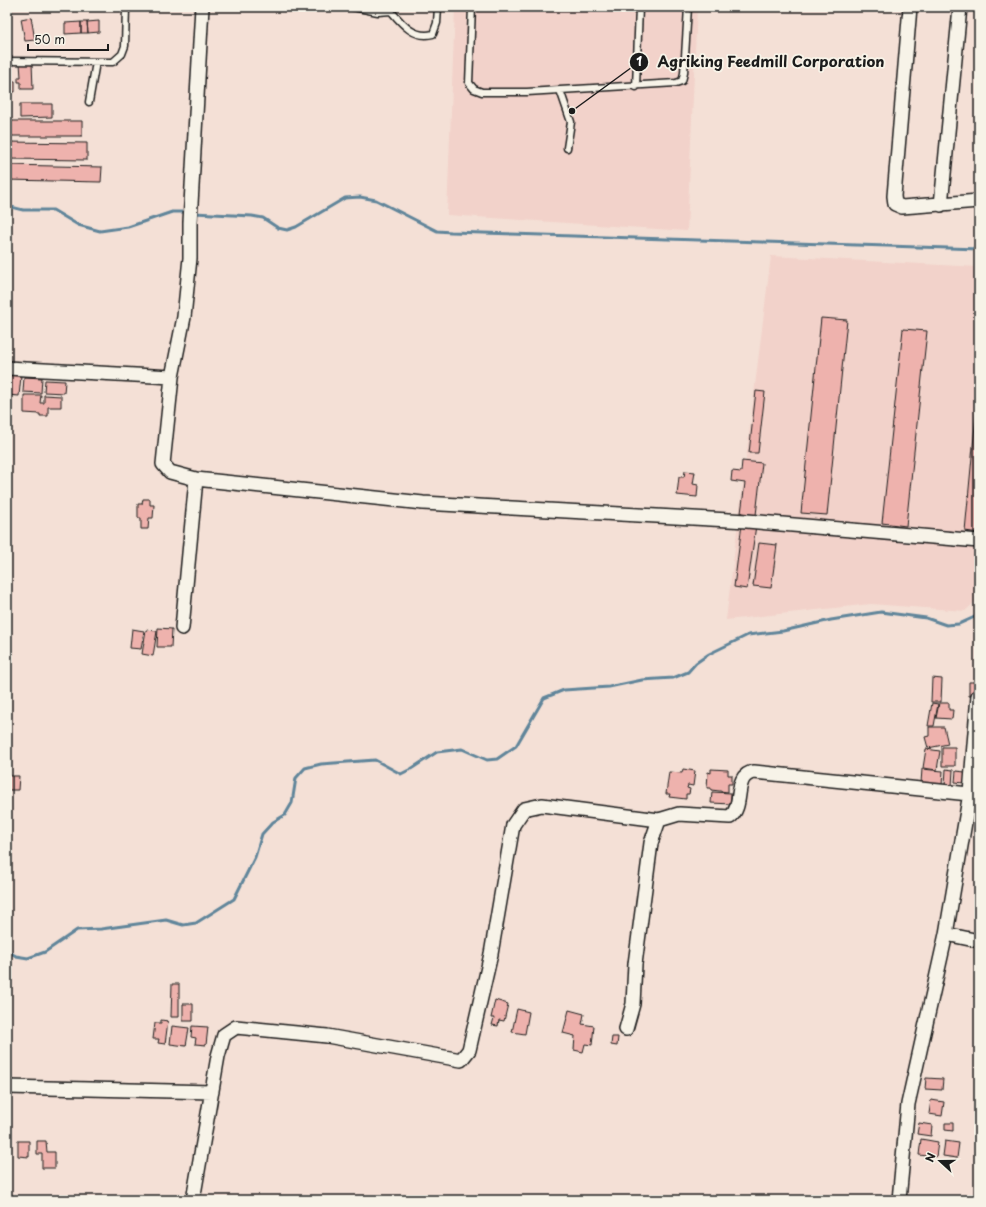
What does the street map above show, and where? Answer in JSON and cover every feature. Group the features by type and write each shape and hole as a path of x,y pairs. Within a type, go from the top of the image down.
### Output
{"street":[{"path":"202,7 190,222 190,258 184,317 172,377 163,464 170,472 196,479 423,503 747,521 979,541"},
{"path":"910,7 894,196 895,204 902,207 941,205 979,200"},
{"path":"941,205 960,7"},
{"path":"7,368 172,377"},
{"path":"182,628 196,479"},
{"path":"899,1200 908,1104 946,934 975,794 978,696"},
{"path":"193,1200 224,1034 236,1027 327,1036 461,1060 469,1050 491,954 513,825 524,809 542,805 659,820 680,814 730,817 735,812 742,778 748,773 754,772 975,794"},
{"path":"626,1029 633,1004 635,964 651,843 659,820"},
{"path":"946,934 979,941"},
{"path":"7,1087 212,1092"}],"lane":[{"path":"7,61 113,62 122,54 125,46 126,7"},
{"path":"353,7 378,12 391,9 414,33 425,36 433,34 438,7"},
{"path":"472,7 469,83 474,89 482,92 636,87 676,83 682,81 684,73 688,7"},
{"path":"636,87 639,7"},
{"path":"89,102 96,62"},
{"path":"560,90 571,122 568,148"}],"shaded area":[{"path":"455,7 697,7 687,231 447,215"},
{"path":"771,256 979,267 979,598 965,611 871,604 726,620"}],"building":[{"path":"31,17 35,40 25,41 21,19"},
{"path":"99,21 99,32 88,33 87,22"},
{"path":"81,22 87,22 88,33 81,33"},
{"path":"81,22 81,33 65,34 65,23"},
{"path":"20,63 32,63 33,89 21,89 21,82 18,82 18,77 21,77"},
{"path":"7,81 15,81 15,92 7,92"},
{"path":"20,104 52,104 52,117 20,118"},
{"path":"7,121 82,121 82,136 7,136"},
{"path":"7,142 87,143 87,160 7,159"},
{"path":"7,165 102,167 101,182 7,180"},
{"path":"821,318 847,320 827,515 801,513"},
{"path":"903,329 927,331 906,526 882,523"},
{"path":"9,375 21,376 19,396 7,395"},
{"path":"24,377 42,378 41,393 23,392"},
{"path":"45,380 65,381 64,393 44,392"},
{"path":"979,383 979,533 965,531"},
{"path":"756,391 765,392 758,453 749,453"},
{"path":"24,395 41,395 40,403 44,403 44,395 61,396 61,407 48,407 48,416 24,413"},
{"path":"742,461 762,463 756,515 741,513 745,483 731,481 732,471 741,472"},
{"path":"685,471 695,472 693,484 698,485 697,497 677,495 679,477 684,477"},
{"path":"143,499 150,499 150,505 154,505 153,518 149,518 148,529 141,529 141,518 138,518 138,504 142,504"},
{"path":"742,524 756,525 747,589 734,587"},
{"path":"759,543 777,545 771,588 753,586"},
{"path":"158,628 172,629 171,647 157,647"},
{"path":"132,629 144,631 141,649 130,648"},
{"path":"146,630 157,631 153,656 142,654"},
{"path":"932,678 942,679 941,702 931,702"},
{"path":"969,682 977,682 977,696 969,696"},
{"path":"932,703 938,704 934,726 928,726"},
{"path":"939,703 949,703 949,710 953,710 952,719 936,718"},
{"path":"929,727 944,727 948,744 928,748 925,737 929,736"},
{"path":"942,747 955,747 955,766 942,766"},
{"path":"926,749 940,751 937,770 923,768"},
{"path":"683,769 695,771 693,786 688,785 687,788 690,789 689,794 686,794 686,799 669,797 670,794 666,794 669,772 682,773"},
{"path":"711,769 728,770 728,775 732,775 732,784 728,784 728,792 711,790 711,788 707,788 708,772 711,773"},
{"path":"922,769 943,771 942,785 921,783"},
{"path":"946,769 953,770 952,786 945,785"},
{"path":"956,771 965,772 964,783 955,782"},
{"path":"9,776 19,776 18,790 9,790"},
{"path":"712,792 731,793 731,804 711,803"},
{"path":"172,984 179,984 179,1017 171,1017"},
{"path":"495,1000 508,1004 504,1021 499,1020 498,1026 492,1025 494,1018 491,1018"},
{"path":"183,1004 193,1004 193,1021 183,1021"},
{"path":"517,1009 529,1012 525,1034 512,1032"},
{"path":"569,1010 584,1014 582,1024 594,1026 592,1045 585,1044 583,1052 574,1050 575,1036 563,1033"},
{"path":"161,1020 168,1021 165,1044 158,1043 159,1039 153,1039 155,1023 161,1023"},
{"path":"172,1026 189,1028 186,1046 170,1044"},
{"path":"192,1026 208,1027 206,1045 195,1044 196,1038 191,1037"},
{"path":"612,1037 618,1037 617,1046 611,1045"},
{"path":"926,1078 943,1079 942,1090 925,1089"},
{"path":"931,1100 944,1102 942,1116 929,1114"},
{"path":"919,1123 932,1125 931,1136 917,1134"},
{"path":"945,1123 953,1123 953,1131 945,1130"},
{"path":"921,1139 938,1142 936,1157 919,1155"},
{"path":"18,1141 29,1141 29,1157 18,1156"},
{"path":"37,1141 46,1141 47,1152 55,1152 55,1168 42,1168 42,1154 37,1154"},
{"path":"945,1141 959,1143 957,1158 943,1156"}],"waterway":[{"path":"194,213 263,218 278,228 287,230 296,227 345,198 360,197 376,200 437,231 979,249"},
{"path":"7,206 23,210 53,210 78,225 100,231 128,227 172,212 188,212"},
{"path":"7,951 16,956 28,958 45,952 77,930 101,929 166,920 183,925 196,923 234,899 255,857 262,834 273,822 285,815 292,803 296,778 305,768 321,764 375,760 401,774 437,752 462,749 487,760 497,759 516,746 544,698 564,690 609,687 642,680 673,678 688,672 696,663 709,654 748,635 783,631 831,620 881,612 926,618 946,625 959,624 979,615"}],"place":[{"name":"Agriking Feedmill Corporation","path":"572,111"}]}
